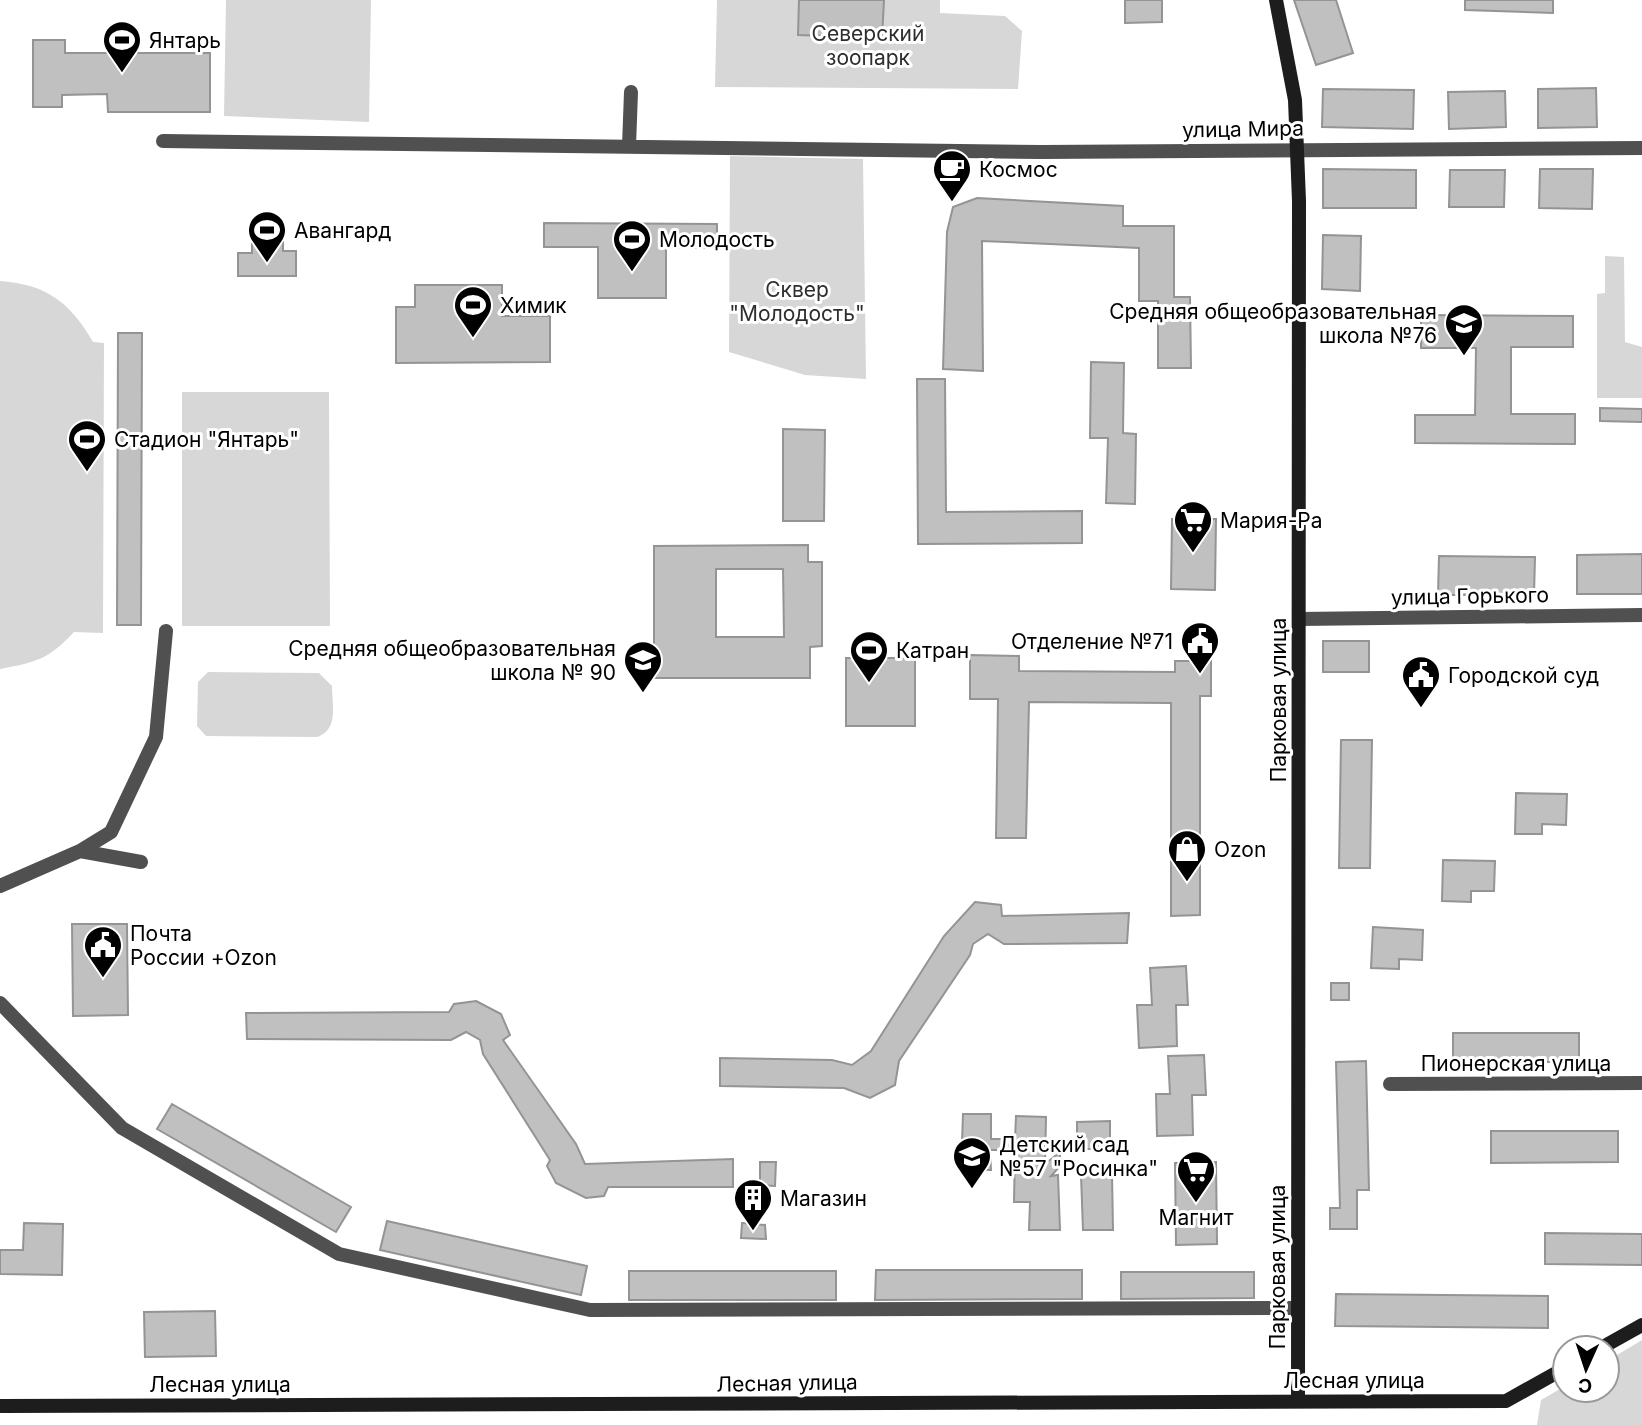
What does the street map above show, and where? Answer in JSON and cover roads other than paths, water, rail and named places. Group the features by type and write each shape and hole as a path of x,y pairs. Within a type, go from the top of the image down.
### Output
{"main road":[{"name":"Парковая улица","path":"1276,0 1292,79 1298,148 1298,1401"},
{"path":"1621,1337 1642,1325"},
{"name":"Лесная улица","path":"0,1406 1506,1401 1551,1376"}],"street":[{"path":"629,146 631,92"},
{"name":"улица Мира","path":"163,142 1042,152 1298,148 1642,148"},
{"name":"улица Горького","path":"1298,619 1642,615"},
{"path":"0,886 80,851 111,832 156,737 166,631"},
{"path":"80,851 141,862"},
{"path":"0,1003 122,1128 339,1254 590,1310 1298,1308"},
{"name":"Пионерская улица","path":"1390,1084 1642,1083"}],"place":[{"name":"Янтарь","path":"122,74"},
{"name":"Космос","path":"952,203"},
{"name":"Авангард","path":"267,264"},
{"name":"Молодость","path":"632,273"},
{"name":"Химик","path":"473,339"},
{"name":"Средняя общеобразовательная школа №76","path":"1464,357"},
{"name":"Стадион \"Янтарь\"","path":"87,473"},
{"name":"Мария-Ра","path":"1193,554"},
{"name":"Отделение №71","path":"1200,675"},
{"name":"Катран","path":"869,684"},
{"name":"Средняя общеобразовательная школа № 90","path":"643,694"},
{"name":"Городской суд","path":"1421,709"},
{"name":"Ozon","path":"1187,883"},
{"name":"Почта России +Ozon","path":"103,979"},
{"name":"Детский сад №57 \"Росинка\"","path":"972,1190"},
{"name":"Магнит","path":"1196,1204"},
{"name":"Магазин","path":"753,1232"}],"park label":[{"name":"Северский зоопарк","path":"868,45"},
{"name":"Сквер \"Молодость\"","path":"797,301"}]}
